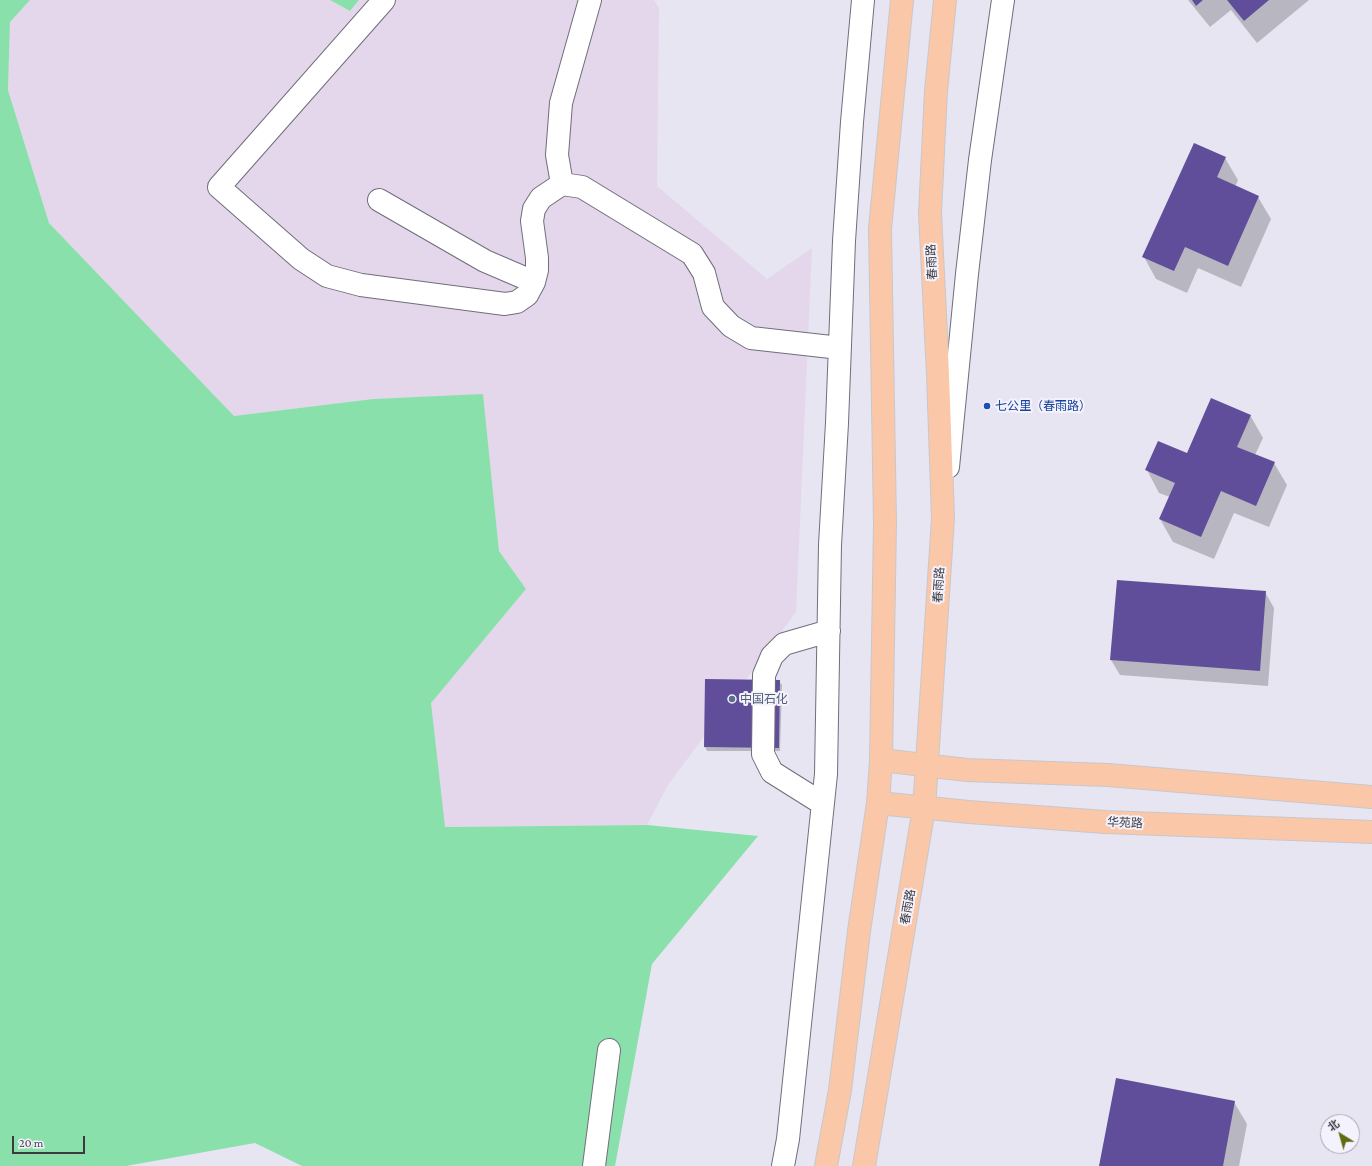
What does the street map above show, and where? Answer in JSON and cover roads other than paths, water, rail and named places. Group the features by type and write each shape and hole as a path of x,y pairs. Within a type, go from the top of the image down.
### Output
{"main road":[{"path":"826,1166 840,1090 859,930 878,803 881,760 885,523 880,229 902,0"},
{"name":"春雨路","path":"864,1166 924,808 927,765 943,518 930,213 936,91 945,0"},
{"path":"881,760 967,770 1108,776 1372,797"},
{"name":"华苑路","path":"878,803 1105,822 1372,832"}],"street":[{"path":"384,0 219,187 301,259 327,276 361,285 505,304 517,302 527,295 534,282 537,270 537,258 532,221 534,209 541,198 562,184 582,187 692,254 704,273 713,307 731,326 752,338 840,348"},
{"path":"562,184 557,155 561,103 590,0"},
{"path":"783,1166 788,1139 826,774 830,545 845,225 852,122 863,0"},
{"path":"943,518 979,168 1002,0"},
{"path":"379,200 485,261 534,282"},
{"path":"823,804 772,772 763,754 764,675 772,656 784,644 829,631"},
{"path":"594,1166 609,1050"}],"place":[{"name":"七公里（春雨路）","path":"987,406"},
{"name":"中国石化","path":"732,699"}]}
